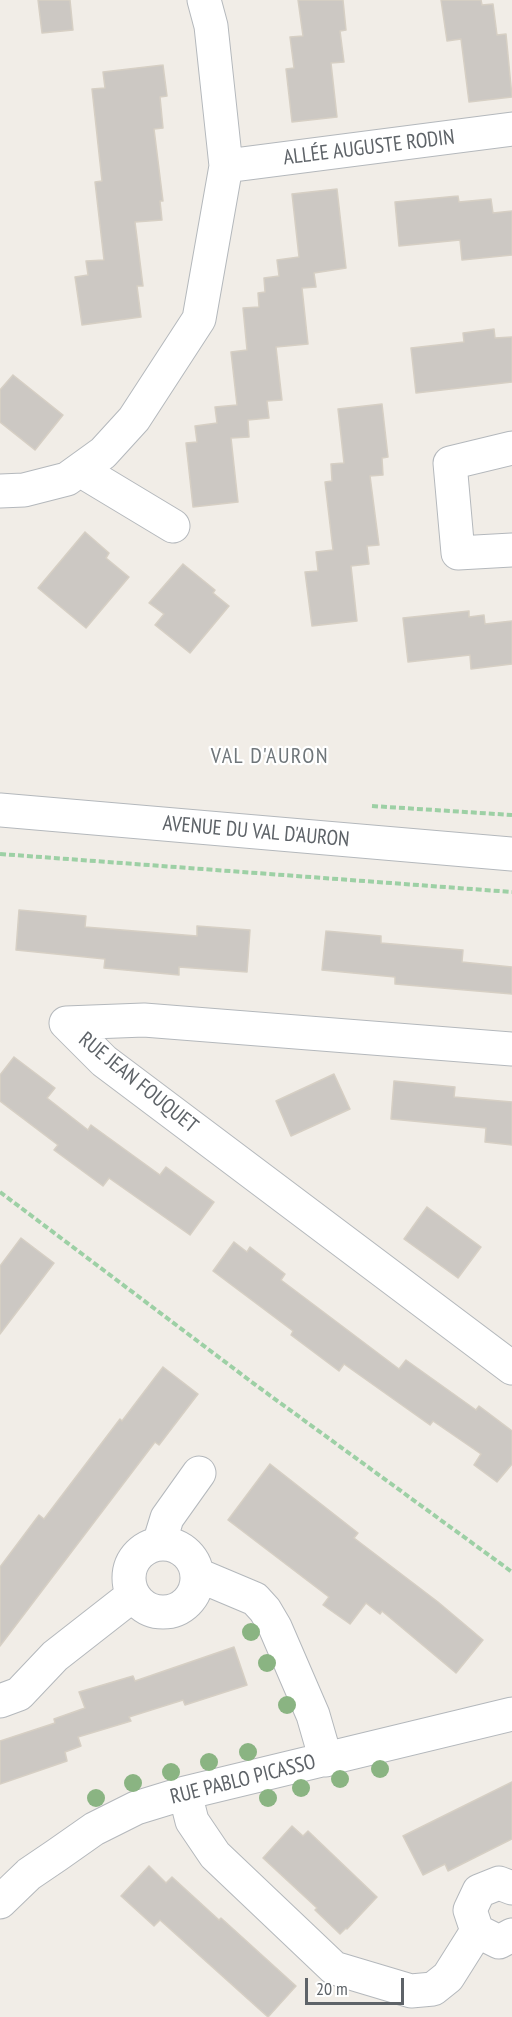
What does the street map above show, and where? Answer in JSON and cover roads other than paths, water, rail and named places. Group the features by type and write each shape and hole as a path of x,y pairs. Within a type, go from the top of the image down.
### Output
{"street":[{"path":"0,491 24,490 67,479 103,453 134,419 199,319 226,166 211,26 204,0"},
{"name":"ALLÉE AUGUSTE RODIN","path":"226,166 512,129"},
{"path":"512,448 450,463 458,553 512,550"},
{"path":"80,470 173,526"},
{"name":"AVENUE DU VAL D'AURON","path":"0,810 512,854"},
{"name":"RUE JEAN FOUQUET","path":"512,1049 144,1020 66,1023 104,1061 512,1368"},
{"path":"159,1544 167,1518 199,1473"},
{"path":"159,1544 170,1544 181,1548 195,1564 198,1575 197,1587 192,1598 174,1612 150,1611 133,1595 129,1584 129,1573 139,1553 159,1544"},
{"path":"198,1575 255,1599 265,1610 275,1627 313,1715 326,1760"},
{"path":"0,1701 19,1694 55,1656 133,1595"},
{"name":"RUE PABLO PICASSO","path":"0,1902 28,1875 94,1829 136,1808 185,1793 512,1714"},
{"path":"185,1793 192,1821 215,1855 334,1968 411,1991 433,1989 448,1977 477,1931"},
{"path":"512,1888 499,1883 479,1891 470,1910 477,1931 500,1942 512,1935"}],"district":[{"name":"VAL D'AURON","path":"270,757"}]}
